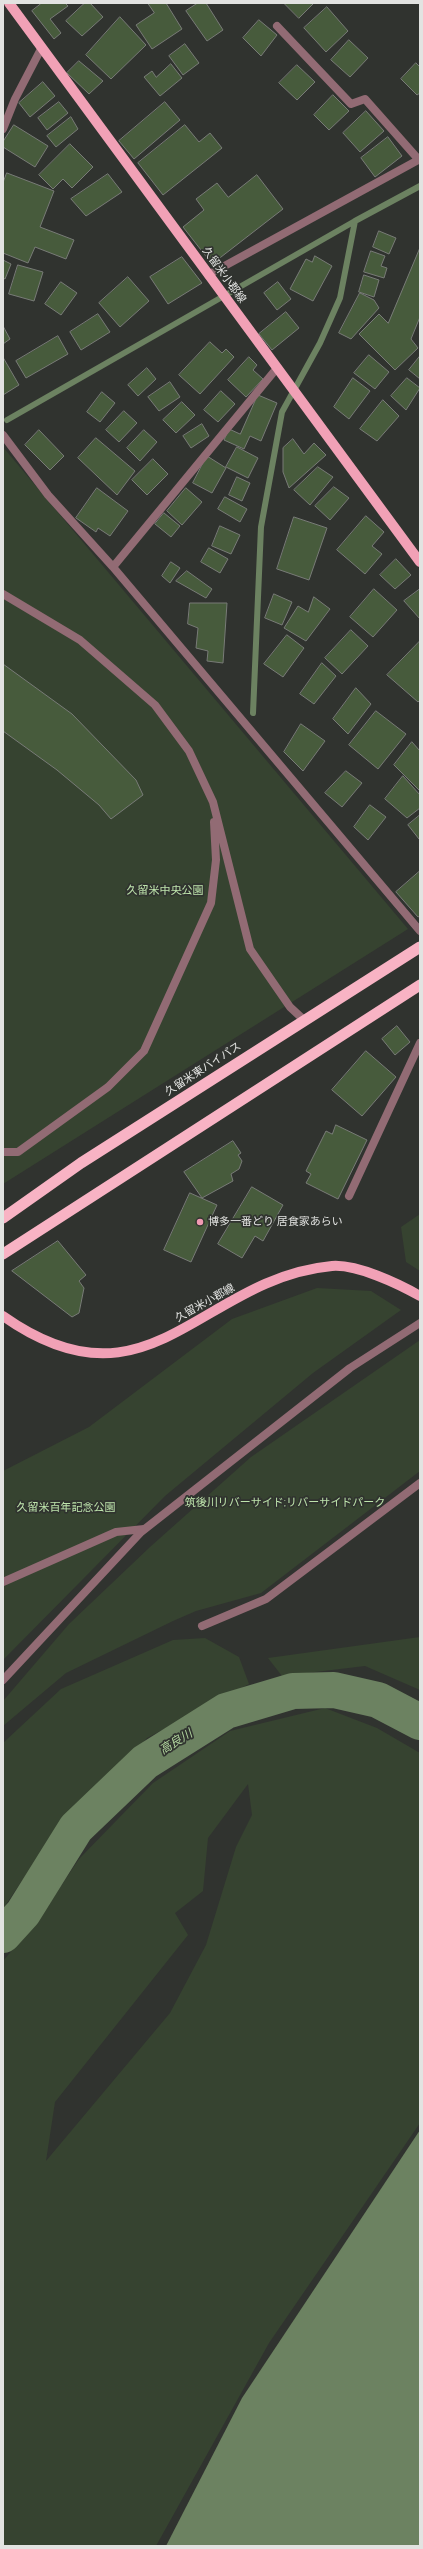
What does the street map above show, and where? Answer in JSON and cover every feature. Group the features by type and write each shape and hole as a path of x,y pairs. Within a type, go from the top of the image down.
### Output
{"highway":[{"name":"久留米東バイパス","path":"3,1218 82,1163 420,947"},
{"path":"3,1254 420,985"}],"main road":[{"name":"久留米小郡線","path":"8,3 42,46 420,562"},
{"name":"久留米小郡線","path":"3,1316 25,1331 66,1349 106,1355 147,1346 189,1327 261,1286 313,1270 334,1266 370,1273 420,1296"}],"street":[{"path":"208,274 419,160 365,99 351,104 277,26"},
{"path":"3,129 15,99 42,46"},
{"path":"113,567 278,368"},
{"path":"3,435 48,495 113,567 420,931"},
{"path":"3,594 80,640 155,705 189,751 213,802 250,949 290,1007 304,1020"},
{"path":"3,1152 18,1152 108,1088 144,1052 211,903 216,860 213,802"},
{"path":"349,1196 420,1044"},
{"path":"3,1680 144,1530 350,1368 420,1323"},
{"path":"202,1626 266,1598 420,1483"},
{"path":"3,1582 116,1532 144,1530"}],"green space":[{"name":"久留米中央公園","path":"3,447 408,929 3,1184"},
{"path":"420,1214 420,1271 406,1262 401,1227"},
{"name":"久留米百年記念公園","path":"317,1288 371,1291 401,1310 313,1373 165,1496 3,1660 3,1471 89,1427 232,1319"},
{"name":"筑後川リバーサイド;リバーサイドパーク","path":"420,1340 420,1471 261,1593 196,1611 66,1673 3,1726 3,1701 69,1624 150,1547 251,1457"},
{"path":"420,1637 420,1690 365,1666 282,1676 268,1658"},
{"path":"205,1638 239,1657 249,1684 147,1738 44,1848 3,1909 3,1743 61,1689 173,1640"},
{"path":"325,1708 377,1728 420,1753 420,2123 269,2343 156,2546 3,2546 3,1961 41,1916 79,1859 153,1783 230,1731","holes":["248,1784 252,1815 236,1847 206,1945 170,2013 46,2161 55,2102 188,1935 175,1913 203,1891 208,1838"]}],"shaded area":[{"path":"420,2130 420,2546 166,2546 242,2398"}],"building":[{"path":"42,3 65,3 68,6 50,19 61,33 54,39 32,11"},
{"path":"85,3 90,3 103,17 82,36 66,21"},
{"path":"148,3 166,3 182,29 152,49 136,25 154,13"},
{"path":"198,3 206,3 223,30 207,41 186,11"},
{"path":"284,3 314,3 299,18"},
{"path":"327,7 348,31 326,52 304,28"},
{"path":"120,17 146,45 111,79 86,55"},
{"path":"259,20 277,35 261,56 243,38"},
{"path":"349,40 368,58 350,77 331,60"},
{"path":"185,44 199,63 183,75 169,56"},
{"path":"79,61 103,81 89,94 67,73"},
{"path":"416,63 420,67 420,93 417,95 401,79"},
{"path":"171,64 182,78 160,96 144,77 152,71 156,77"},
{"path":"297,65 315,82 297,100 279,83"},
{"path":"43,82 55,96 30,117 19,103"},
{"path":"333,95 349,111 329,130 314,115"},
{"path":"59,102 68,113 47,130 38,118"},
{"path":"165,102 180,120 134,159 119,141"},
{"path":"366,111 384,131 360,152 343,133"},
{"path":"71,117 78,129 56,147 47,136"},
{"path":"14,125 48,146 35,167 3,147 3,142"},
{"path":"185,125 199,142 210,133 222,148 163,195 138,163"},
{"path":"388,137 402,156 375,177 361,158"},
{"path":"70,144 93,167 72,188 63,179 53,189 39,175"},
{"path":"7,173 54,191 40,227 74,240 66,259 35,247 28,263 3,253 3,183"},
{"path":"108,174 122,192 86,216 71,199"},
{"path":"257,175 283,209 212,264 183,227 204,210 196,199 217,183 228,197"},
{"path":"379,231 396,238 389,254 373,247"},
{"path":"420,248 420,317 411,339 418,348 395,370 359,334 379,314 388,323"},
{"path":"371,251 385,256 381,266 387,268 384,278 364,272"},
{"path":"315,256 332,266 313,301 290,289 306,259 312,262"},
{"path":"182,257 202,283 168,304 150,277"},
{"path":"3,260 11,264 5,279 3,278"},
{"path":"18,265 43,272 34,301 9,294"},
{"path":"364,275 379,280 374,297 359,292"},
{"path":"128,277 149,301 120,327 99,303"},
{"path":"61,282 77,293 61,315 45,304"},
{"path":"278,282 291,299 277,310 264,293"},
{"path":"360,293 374,300 379,308 351,339 339,333"},
{"path":"286,312 299,328 272,350 259,334"},
{"path":"98,314 110,332 81,350 70,332"},
{"path":"3,326 10,339 3,344"},
{"path":"58,336 68,354 26,378 16,361"},
{"path":"210,342 222,353 226,349 234,357 200,394 179,375"},
{"path":"369,355 389,372 375,389 354,373"},
{"path":"420,356 420,379 409,370"},
{"path":"249,357 257,365 253,370 263,379 246,397 228,380"},
{"path":"4,359 19,385 3,395 3,360"},
{"path":"147,368 156,379 138,396 128,385"},
{"path":"353,378 370,391 349,419 334,407"},
{"path":"407,378 420,388 406,410 391,396"},
{"path":"170,382 180,397 159,411 148,397"},
{"path":"221,391 235,404 218,422 204,410"},
{"path":"102,392 115,403 100,422 87,412"},
{"path":"258,395 277,403 261,441 250,436 244,449 224,440 229,429 240,434"},
{"path":"383,400 399,416 377,441 360,429"},
{"path":"182,402 195,415 176,433 163,420"},
{"path":"124,411 137,423 119,442 106,430"},
{"path":"202,424 209,436 191,448 183,436"},
{"path":"39,430 64,456 50,470 25,445"},
{"path":"144,430 157,442 140,461 127,448"},
{"path":"96,438 135,471 117,495 78,458"},
{"path":"293,439 304,454 314,443 326,455 289,488 283,472 283,448"},
{"path":"237,447 258,458 248,478 226,467"},
{"path":"207,456 226,468 212,493 193,483"},
{"path":"153,459 168,474 147,495 132,480"},
{"path":"318,467 333,477 310,505 294,490"},
{"path":"237,477 250,483 242,501 229,495"},
{"path":"334,487 349,498 330,520 315,506"},
{"path":"97,488 128,511 110,536 98,528 96,532 76,518"},
{"path":"186,488 202,502 182,525 167,511"},
{"path":"225,497 247,509 240,522 218,509"},
{"path":"164,513 180,526 171,537 155,524"},
{"path":"366,516 384,532 372,546 382,554 365,574 337,550"},
{"path":"294,517 327,528 309,580 277,569"},
{"path":"220,526 240,535 231,554 212,546"},
{"path":"209,548 228,559 220,573 201,562"},
{"path":"396,559 411,575 395,589 380,575"},
{"path":"171,562 180,568 170,583 162,576"},
{"path":"187,571 212,589 206,598 176,581"},
{"path":"374,589 397,610 373,637 350,617"},
{"path":"420,589 420,619 404,601"},
{"path":"274,594 292,602 282,625 265,618"},
{"path":"314,597 330,609 306,641 284,628 298,606 308,612"},
{"path":"190,603 227,603 223,663 207,661 208,651 196,648 198,628 188,624"},
{"path":"351,630 368,646 342,674 325,658"},
{"path":"287,635 304,648 283,677 264,664"},
{"path":"420,641 420,700 418,702 387,675"},
{"path":"322,663 336,676 314,704 300,694"},
{"path":"3,664 72,714 136,780 143,795 111,819 99,805 57,770 3,731"},
{"path":"356,688 371,704 348,734 333,719"},
{"path":"376,711 406,734 378,769 349,745"},
{"path":"301,724 325,741 303,771 284,752"},
{"path":"412,742 420,751 420,791 394,765"},
{"path":"346,771 362,783 342,807 325,793"},
{"path":"403,776 420,795 420,808 407,818 385,799"},
{"path":"370,805 386,817 368,840 354,827"},
{"path":"420,815 420,838 419,839 408,825"},
{"path":"420,871 420,916 418,917 396,892"},
{"path":"397,1026 410,1042 395,1055 382,1039"},
{"path":"366,1051 396,1077 362,1116 332,1090"},
{"path":"336,1125 367,1140 338,1199 306,1183 311,1174 306,1171 326,1131 332,1134"},
{"path":"233,1141 241,1153 238,1155 242,1161 239,1169 231,1174 233,1181 202,1198 184,1172"},
{"path":"252,1187 283,1205 263,1241 255,1236 242,1258 218,1244"},
{"path":"190,1193 217,1205 191,1262 164,1250"},
{"path":"58,1241 86,1275 79,1281 84,1288 79,1313 72,1317 12,1271"}],"waterway":[{"path":"7,420 355,221 420,186"},
{"path":"253,713 261,527 282,412 320,343 340,298 355,221"},
{"name":"高良川","path":"3,1935 23,1913 76,1828 145,1762 226,1711 293,1691 334,1690 378,1700 420,1722"}],"place":[{"name":"博多一番どり 居食家あらい","path":"200,1222"}]}
